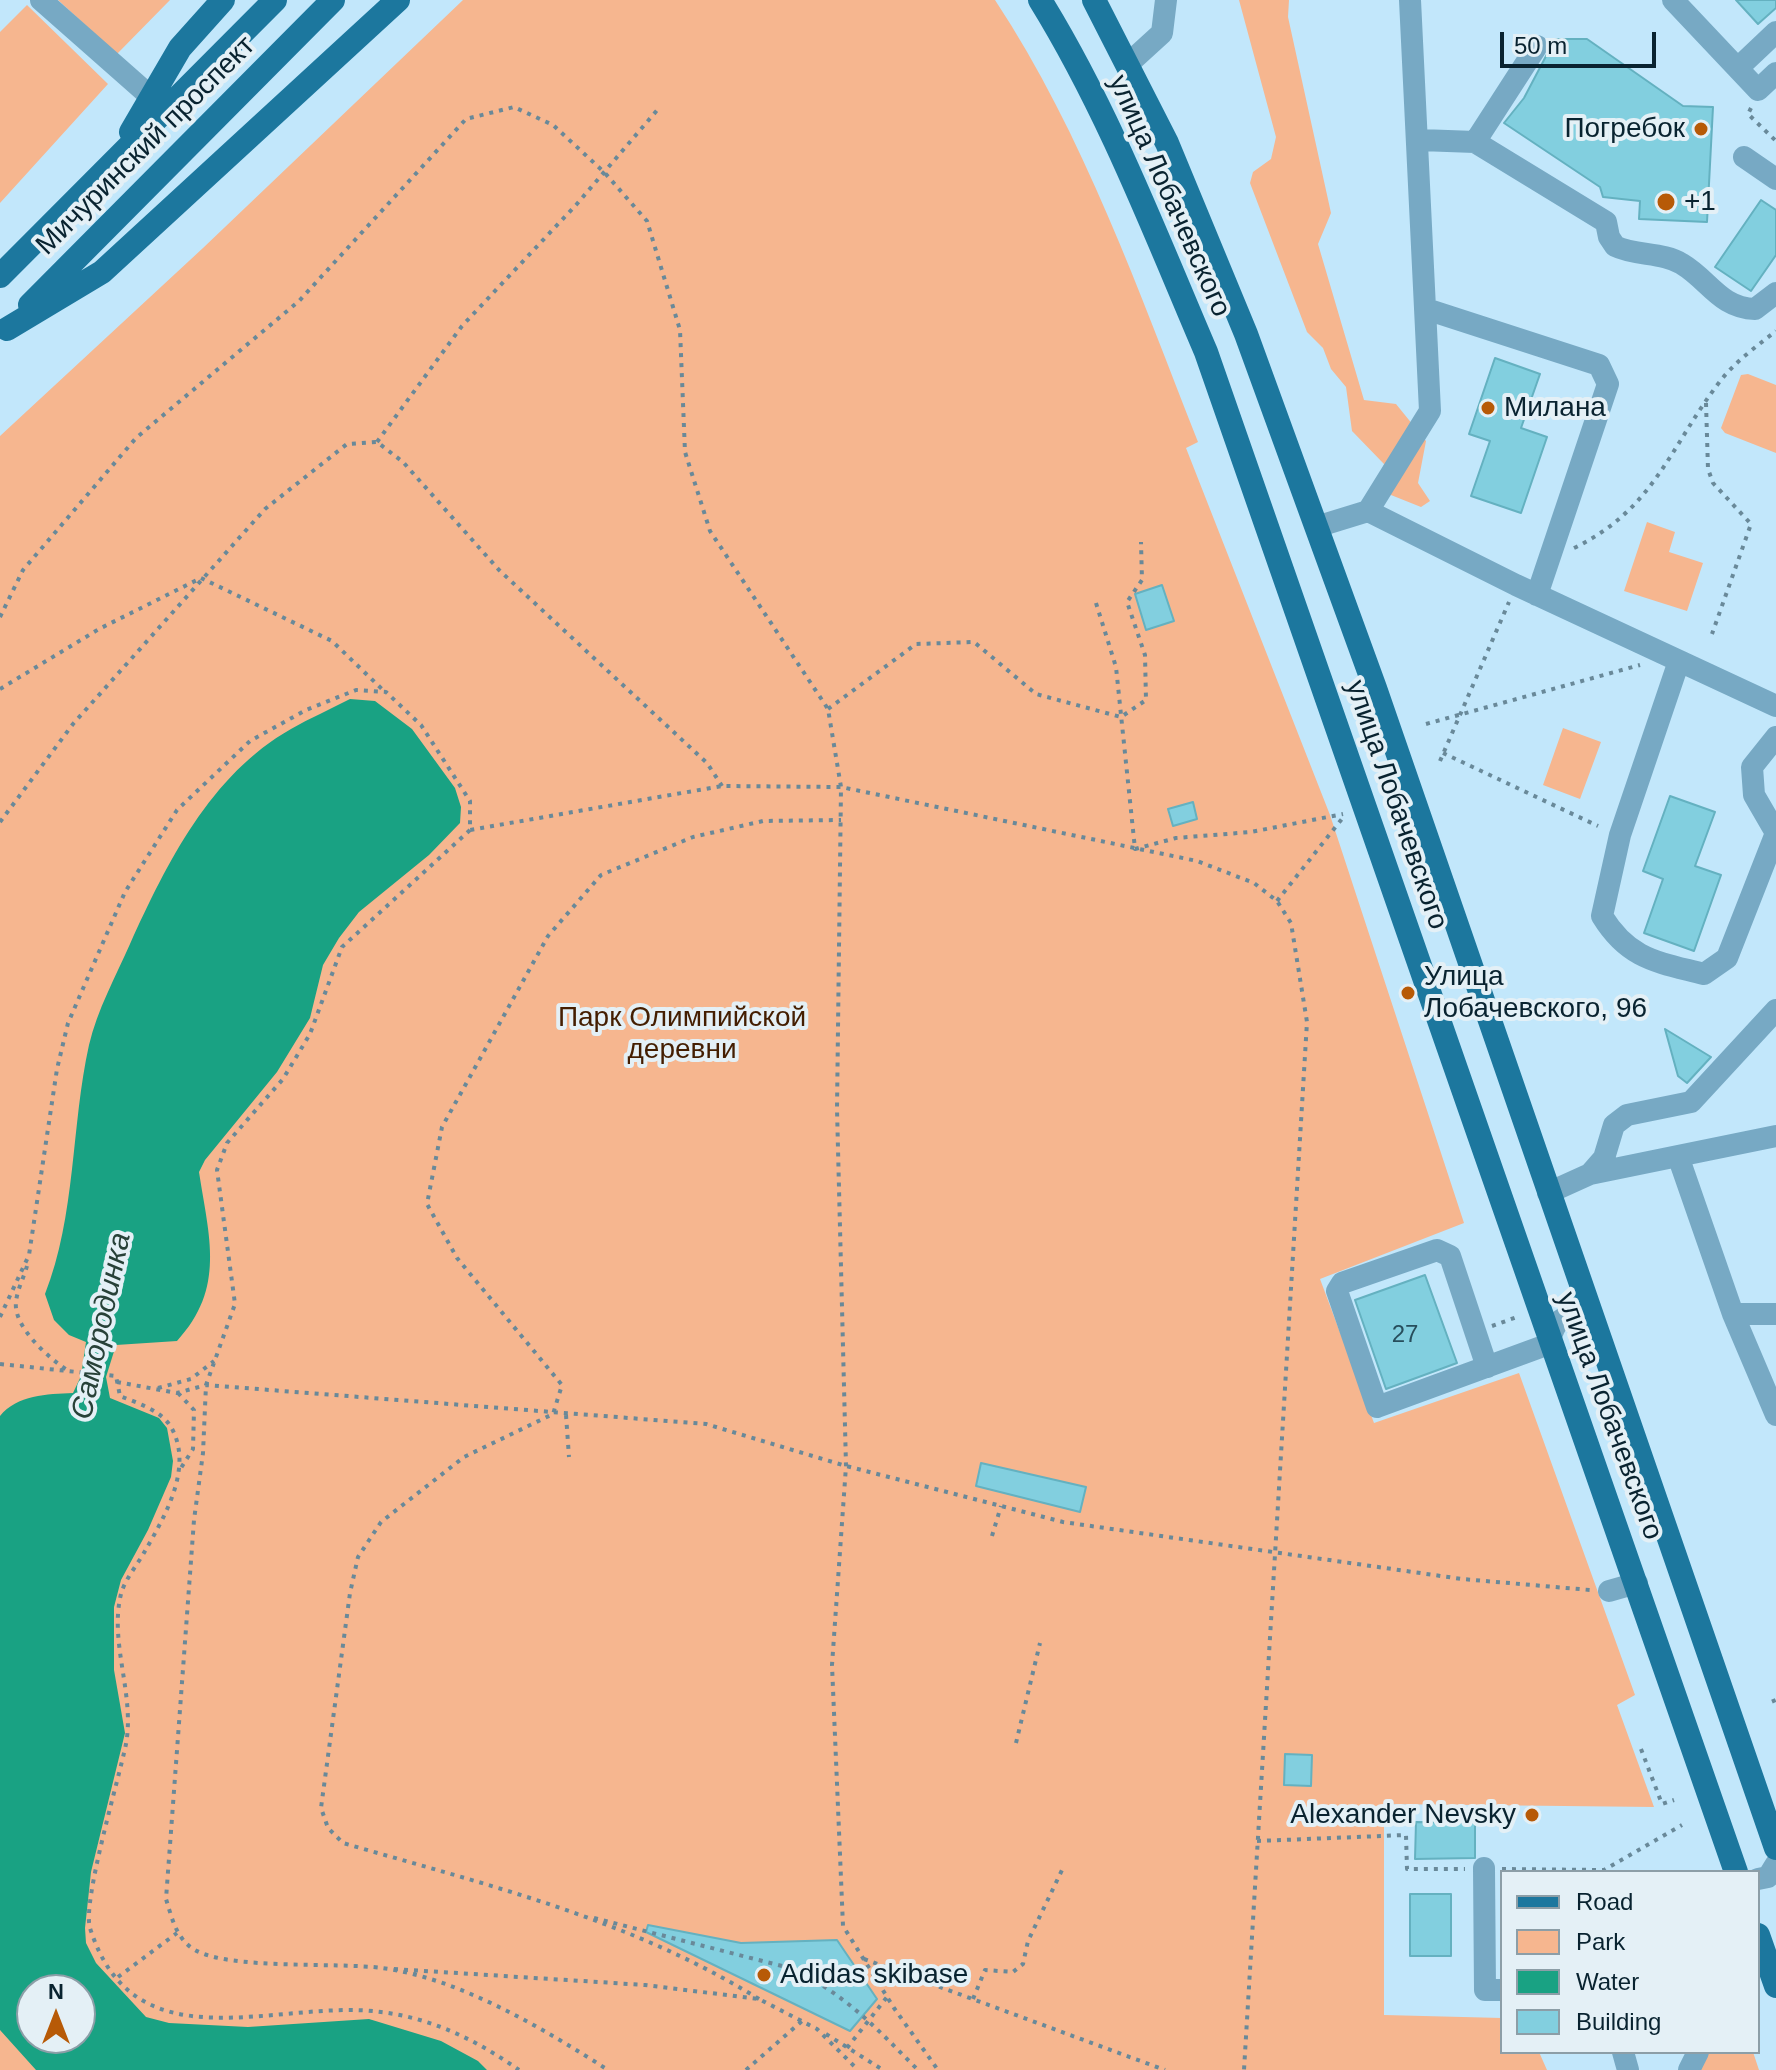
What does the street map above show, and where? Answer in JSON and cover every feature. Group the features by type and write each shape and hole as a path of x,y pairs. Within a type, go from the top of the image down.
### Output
{"main road":[{"path":"111,165 180,48 223,0"},
{"name":"Мичуринский проспект","path":"0,276 275,0"},
{"name":"Мичуринский проспект","path":"3,332 333,0"},
{"path":"3,332 102,272 398,0"},
{"name":"улица Лобачевского","path":"1040,0 1063,37 1118,148 1206,352 1549,1344 1637,1583 1736,1869"},
{"name":"улица Лобачевского","path":"1094,0 1167,143 1246,334 1375,688 1776,1849"},
{"path":"1760,1941 1776,1986"}],"street":[{"path":"41,0 151,97"},
{"path":"1128,64 1162,33 1166,0"},
{"path":"1316,527 1368,511 1430,411 1420,140 1410,0"},
{"path":"1673,0 1758,90 1776,73"},
{"path":"1738,68 1776,32"},
{"path":"1475,142 1537,46"},
{"path":"1420,140 1475,142 1606,222 1609,237 1625,251 1682,263 1704,286 1742,309 1755,309 1776,293"},
{"path":"1744,157 1776,179"},
{"path":"1426,309 1599,365 1608,384 1537,595"},
{"path":"1368,511 1516,585 1776,706"},
{"path":"1675,659 1620,835 1602,916 1616,939 1640,957 1704,974 1727,958 1776,833 1754,795 1752,767 1776,737"},
{"path":"1590,1174 1604,1158 1614,1125 1627,1115 1691,1102 1776,1010"},
{"path":"1548,1193 1590,1174 1776,1136"},
{"path":"1678,1156 1733,1314 1776,1415"},
{"path":"1487,1367 1450,1256 1437,1250 1342,1283 1337,1291 1377,1407 1487,1367 1549,1344 1552,1329 1565,1315 1585,1319 1595,1328"},
{"path":"1733,1314 1776,1314"},
{"path":"1609,1591 1637,1583"},
{"path":"1760,1879 1768,1877 1776,1864"},
{"path":"1484,1868 1485,1990 1500,1990"}],"path":[{"path":"1758,90 1748,114 1776,141"},
{"path":"0,617 23,570 136,438 299,301 466,119 514,107 553,125 604,172 647,221 680,330 685,452 710,531 828,709 841,787 837,1109 846,1466 832,1665 843,1926 861,1958 938,2070"},
{"path":"377,442 462,326 659,108"},
{"path":"1550,560 1622,520 1655,484 1723,379 1776,331"},
{"path":"1706,403 1708,469 1713,483 1751,524 1712,634"},
{"path":"0,822 73,724 265,509 347,444 377,442 403,462 499,570 707,763 722,786"},
{"path":"828,709 916,644 974,642 1036,694 1121,717 1146,700 1145,655 1127,602 1142,580 1141,542"},
{"path":"0,689 99,629 201,578"},
{"path":"201,578 332,641 421,725 470,801 470,830"},
{"path":"1440,761 1516,585"},
{"path":"1096,603 1116,667 1135,849"},
{"path":"1426,724 1675,659"},
{"path":"69,1372 46,1356 23,1326 15,1304 29,1255 57,1069 68,1023 142,861 177,810 250,741 306,710 356,690 386,692"},
{"path":"1443,753 1598,826"},
{"path":"759,1999 645,1985 219,1957 195,1950 177,1933 166,1899 206,1385 235,1304 218,1197 217,1170 227,1143 283,1079 310,1034 342,947 470,830 722,786 841,787 1197,861 1254,883 1277,901 1291,923 1307,1022 1244,2070"},
{"path":"1135,849 1176,838 1251,832 1347,813 1277,901"},
{"path":"841,820 749,824 693,837 601,875 548,936 442,1127 427,1204 457,1258 562,1385 553,1414 464,1457 381,1522 358,1557 350,1593 321,1808 328,1828 343,1843 503,1887 594,1918 786,1967 816,1979 846,1999 918,2070"},
{"path":"0,1317 29,1255"},
{"path":"1500,1323 1517,1317"},
{"path":"156,1389 191,1379 217,1358"},
{"path":"0,1364 116,1376 120,1396 151,1409 171,1427 181,1468"},
{"path":"117,1382 177,1393 206,1385 706,1424 846,1466 1063,1522 1462,1579 1609,1591"},
{"path":"177,1393 194,1410 193,1449 181,1468 160,1525 122,1592 120,1603 118,1625 129,1712 126,1742 94,1880 89,1925 103,1957 134,1996 165,2013 233,2017 380,2011 439,2024 519,2070"},
{"path":"566,1415 569,1457"},
{"path":"992,1536 1001,1506"},
{"path":"1016,1743 1040,1643"},
{"path":"1773,1699 1776,1706"},
{"path":"1641,1749 1662,1804 1674,1800"},
{"path":"1608,1870 1682,1825"},
{"path":"1257,1841 1406,1835 1407,1869 1565,1870"},
{"path":"973,1999 985,1970 1013,1972 1023,1964 1028,1954 1028,1941 1063,1868"},
{"path":"594,1918 717,1973 883,2070"},
{"path":"118,1978 177,1933"},
{"path":"861,1958 1165,2070"},
{"path":"384,1968 466,1992 546,2031 608,2070"},
{"path":"847,2048 887,1997"},
{"path":"746,2070 802,2021"},
{"path":"817,2029 858,2070"}],"green space":[{"path":"58,0 170,0 117,54"},
{"name":"Парк Олимпийской деревни","path":"463,0 995,0 1027,52 1083,160 1198,442 1186,448 1330,815 1464,1223 1320,1279 1374,1423 1519,1373 1635,1695 1617,1705 1654,1807 1384,1804 1384,2015 1500,2018 1500,2054 1540,2054 1547,2070 0,2070 0,436"},
{"path":"1239,0 1289,0 1288,17 1331,213 1318,244 1364,400 1396,404 1426,441 1418,483 1430,501 1421,507 1391,495 1382,475 1384,464 1352,431 1346,387 1331,369 1323,348 1307,332 1250,183 1253,172 1271,159 1276,137"},
{"path":"27,5 108,84 0,203 0,32"},
{"path":"1748,374 1776,385 1776,453 1725,433 1721,428 1741,375"},
{"path":"1647,522 1675,532 1669,552 1703,563 1687,611 1624,591"},
{"path":"1563,728 1601,742 1580,799 1543,785"},
{"path":"1706,2054 1754,2054 1759,2070 1697,2070"}],"water":[{"name":"Самородинка","path":"350,699 375,701 412,729 455,788 461,807 460,823 429,855 359,912 339,938 323,965 310,1018 277,1072 205,1160 199,1172 210,1261 203,1301 192,1321 177,1341 116,1345 106,1377 110,1398 159,1418 167,1428 173,1461 171,1477 148,1530 121,1580 114,1607 114,1670 125,1733 91,1872 86,1943 96,1963 146,2017 169,2023 248,2027 369,2019 441,2041 478,2061 487,2070 36,2070 22,2054 96,2054 96,1974 16,1974 16,2048 0,2030 0,1416 24,1400 73,1393 81,1376 86,1342 69,1335 54,1320 45,1294 55,1264 68,1202 89,1045 102,1006 159,883 194,823 237,771 262,748 291,729"}],"building":[{"path":"1736,0 1776,0 1776,8 1758,24"},
{"path":"1555,39 1587,39 1683,106 1713,107 1707,222 1639,219 1640,201 1603,197 1600,187 1504,123 1524,98"},
{"path":"1761,200 1776,210 1776,255 1751,291 1715,267"},
{"path":"1495,358 1540,374 1521,428 1547,437 1521,513 1471,496 1490,441 1469,434"},
{"path":"1162,585 1174,621 1146,630 1135,594"},
{"path":"1670,796 1715,812 1695,866 1721,875 1694,951 1644,933 1663,879 1643,871"},
{"path":"1193,802 1197,819 1173,826 1168,809"},
{"path":"1665,1029 1711,1057 1687,1083 1678,1076"},
{"path":"1425,1275 1457,1363 1386,1389 1355,1300"},
{"path":"981,1463 1086,1487 1080,1512 976,1486"},
{"path":"1285,1754 1312,1755 1311,1786 1284,1785"},
{"path":"1416,1822 1475,1823 1475,1858 1415,1859"},
{"path":"1410,1894 1451,1894 1451,1956 1410,1956"},
{"path":"648,1925 741,1943 837,1940 877,1999 850,2031 646,1932"}],"place":[{"name":"Погребок","path":"1701,129"},
{"name":"+1","path":"1666,202"},
{"name":"Милана","path":"1488,408"},
{"name":"Улица Лобачевского, 96","path":"1408,993"},
{"name":"Alexander Nevsky","path":"1532,1815"},
{"name":"Adidas skibase","path":"764,1975"}]}
